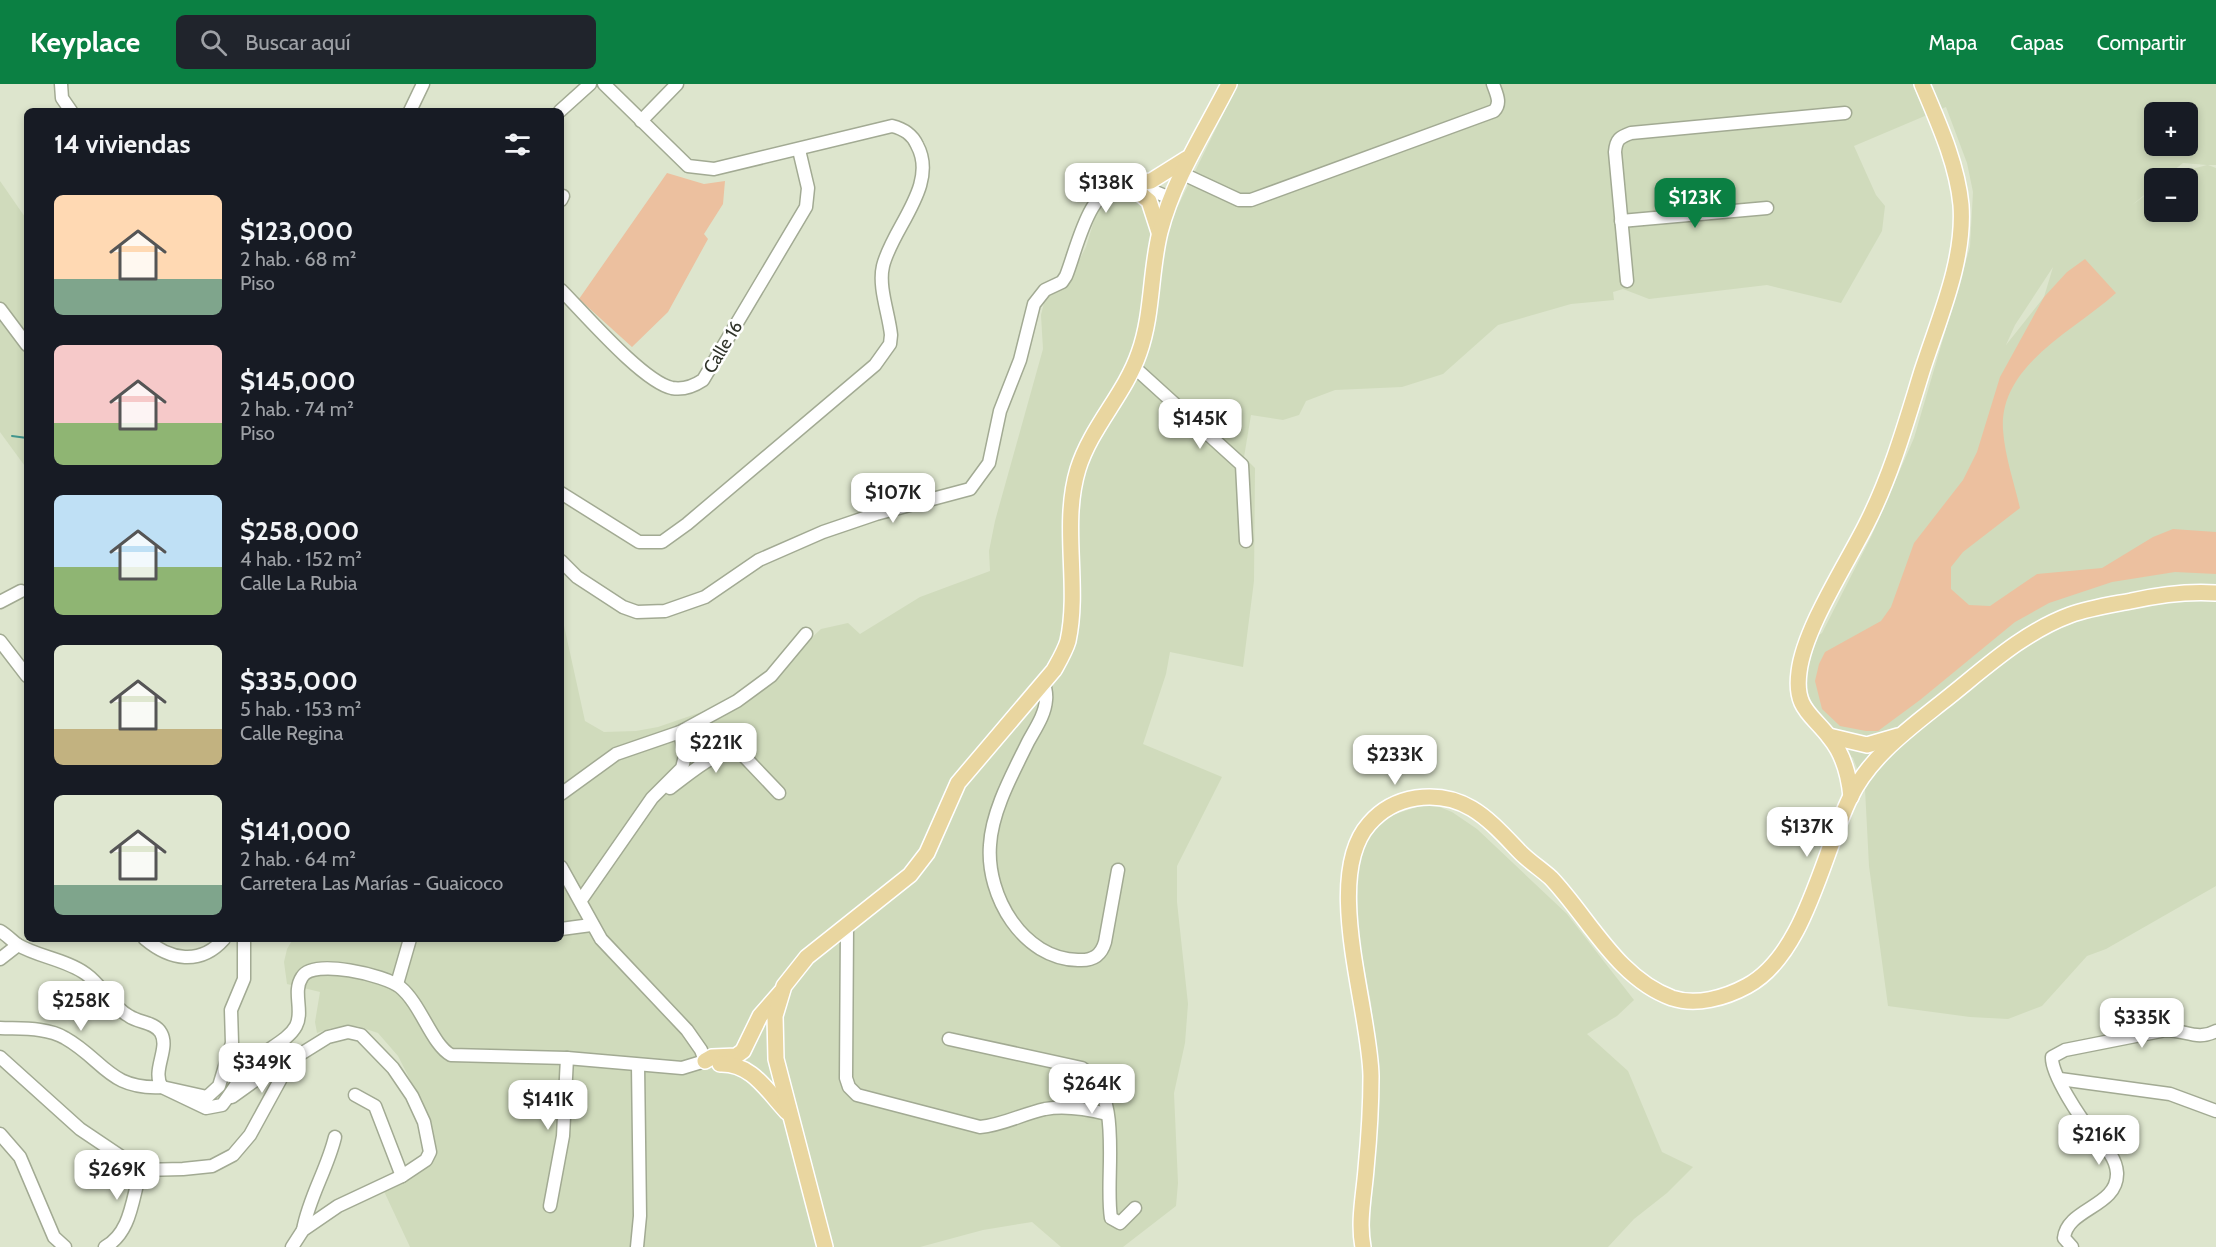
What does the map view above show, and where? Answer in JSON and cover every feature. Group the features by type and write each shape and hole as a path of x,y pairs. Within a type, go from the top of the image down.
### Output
{"main road":[{"path":"705,1061 712,1057 736,1056 743,1051 760,1016 783,990 802,963 910,875 927,853 958,783 1054,670 1067,642 1072,495 1078,469 1087,447 1134,367 1149,319 1160,235 1170,198 1228,84"},
{"path":"1851,797 1845,764 1829,736 1810,718 1800,700 1798,681 1801,658 1811,632 1871,517 1891,470 1951,281 1959,243 1959,190 1948,150 1922,84"},
{"path":"1128,184 1158,178 1189,157"},
{"path":"1128,184 1149,201 1160,235"},
{"path":"1363,1247 1360,1229 1369,1130 1371,1069 1353,944 1348,887 1354,847 1367,826 1377,816 1402,801 1429,797 1462,804 1480,813 1494,823 1550,878 1615,956 1639,979 1670,997 1684,1001 1700,1001 1729,995 1744,988 1777,963 1796,932 1851,797 1869,770 1902,734 2019,642 2064,617 2145,598 2189,593 2216,593"},
{"path":"1829,736 1866,746 1902,734"},
{"path":"783,990 775,1016 774,1034 789,1114 825,1247"},
{"path":"705,1061 741,1066 760,1082 789,1114"}],"street":[{"path":"61,84 62,98 69,108"},
{"path":"411,108 423,84"},
{"path":"563,108 590,84"},
{"path":"564,495 639,542 662,542 687,524 875,365 890,344 883,268 890,243 921,183 920,151 911,135 892,126 714,169 688,166 604,84"},
{"path":"641,121 677,84"},
{"path":"1181,173 1239,200 1251,200 1494,111 1498,108 1498,99 1493,84"},
{"path":"1628,281 1615,152 1616,143 1620,137 1631,133 1845,112"},
{"name":"Calle 16","path":"564,293 649,377 673,388 684,388 703,380 806,207 808,188 799,150"},
{"path":"564,564 585,583 622,607 637,612 665,612 705,597 759,560 823,532 876,514 970,489 989,463 1000,411 1020,360 1034,304 1045,290 1062,282 1066,276 1088,214 1099,196 1114,186 1128,184 1170,198"},
{"path":"1621,221 1767,208"},
{"path":"0,309 24,341"},
{"path":"1134,367 1242,465 1246,541"},
{"path":"0,602 21,591"},
{"path":"564,792 616,754 680,732 737,701 771,676 806,634"},
{"path":"0,641 24,672"},
{"path":"1044,682 1046,699 1042,713 1009,783 990,843 989,862 996,890 1008,916 1036,947 1062,959 1093,959 1102,951 1106,942 1118,870"},
{"path":"581,900 650,802 682,768 685,756 680,732"},
{"path":"650,802 722,752 732,749 740,752 779,793"},
{"path":"222,1105 254,1061 296,1026 298,988 302,976 310,969 320,967 372,975 397,984 417,1004 441,1047 451,1055 567,1058 682,1068 705,1061 701,1050 687,1030 591,925 581,900 564,872"},
{"path":"564,929 591,925"},
{"path":"847,926 846,1078 849,1087 857,1095 980,1127 997,1125 1046,1109 1088,1109 1107,1114"},
{"path":"0,931 18,945 85,973 117,1008 131,1018 160,1031 163,1038 158,1071 159,1082 162,1087 206,1108 222,1105 268,1071 328,1037 348,1032 361,1035 372,1044 393,1068 412,1096 424,1122 430,1152 426,1160 402,1176 338,1206 303,1230"},
{"path":"150,942 177,957 193,959 205,954 220,942"},
{"path":"0,1028 49,1032 64,1037 120,1080 134,1085 162,1087 207,1097 219,1086 232,1043 231,1010 244,979 244,942"},
{"path":"397,984 409,942"},
{"path":"0,958 18,945"},
{"path":"2068,1242 2066,1228 2112,1191 2117,1174 2111,1155 2084,1121 2052,1063 2052,1057 2057,1052 2166,1030 2178,1030 2199,1037 2216,1031"},
{"path":"949,1039 1082,1068 1092,1074 1100,1085 1107,1114 1112,1178 1111,1218 1120,1223 1135,1208"},
{"path":"0,1057 80,1129 141,1170 212,1166 233,1155 250,1135 291,1060"},
{"path":"550,1206 563,1136 567,1058"},
{"path":"637,1247 640,1216 638,1065"},
{"path":"2060,1079 2170,1094 2216,1111"},
{"path":"355,1095 375,1106 402,1176"},
{"path":"0,1134 20,1157 54,1236 65,1247"},
{"path":"292,1247 303,1230 308,1204 328,1164 335,1137"},
{"path":"105,1247 117,1239 124,1228 141,1170"}],"shaded area":[{"path":"1238,84 2216,84 2216,165 2208,165 2216,168 2216,886 2106,949 2087,956 2042,1006 2008,1019 1970,1017 1888,1006 1869,866 1865,789 1853,758 1829,736 1817,714 1806,689 1804,672 1817,636 1822,633 1871,537 1914,438 1970,247 1973,192 1967,163 1946,107 1854,146 1876,195 1885,206 1882,231 1841,303 1767,285 1649,299 1623,289 1613,292 1614,300 1571,304 1498,325 1443,374 1402,387 1335,390 1306,401 1299,415 1283,420 1251,415 1244,457 1255,468 1254,581 1243,667 1170,652 1166,674 1143,744 1222,777 1177,866 1177,902 1188,1004 1185,1043 1174,1093 1178,1183 1176,1206 1123,1247 1061,1247 1032,1222 983,1230 920,1247 410,1247 382,1187 420,1173 427,1167 434,1154 433,1136 422,1103 398,1056 378,1033 357,1026 331,1028 317,1033 315,1022 320,992 287,984 284,962 291,942 564,942 564,626 585,721 604,732 636,731 658,727 719,706 773,673 821,629 848,623 860,634 920,597 990,571 989,551 995,521 1043,349 1041,315 1045,299 1075,268 1086,247 1096,214 1109,199 1127,192 1136,193 1176,210","holes":["2053,267 2044,297 2006,345 2015,325"]},
{"path":"667,173 704,184 725,181 723,204 704,234 708,239 668,312 632,347 579,299"},
{"path":"0,181 24,216 24,465 0,432"},
{"path":"2085,259 2116,293 2042,351 2013,387 2005,407 2003,430 2020,508 1963,552 1951,567 1951,589 1969,605 1990,606 2037,574 2102,568 2153,537 2173,529 2216,532 2216,574 2175,572 2112,582 2049,603 2015,622 1920,700 1878,731 1840,726 1822,709 1815,681 1825,652 1881,621 1891,607 1914,543 1963,480 1977,452 2000,377 2044,297 2067,272"},
{"path":"1420,806 1437,806 1452,812 1477,829 1567,914 1634,1000 1617,1016 1587,1034 1628,1071 1662,1152 1693,1167 1667,1193 1634,1219 1608,1247 1372,1247 1370,1227 1379,1076 1371,1003 1358,934 1357,859 1363,838 1383,818"}],"waterway":[{"path":"12,436 24,438"}]}
